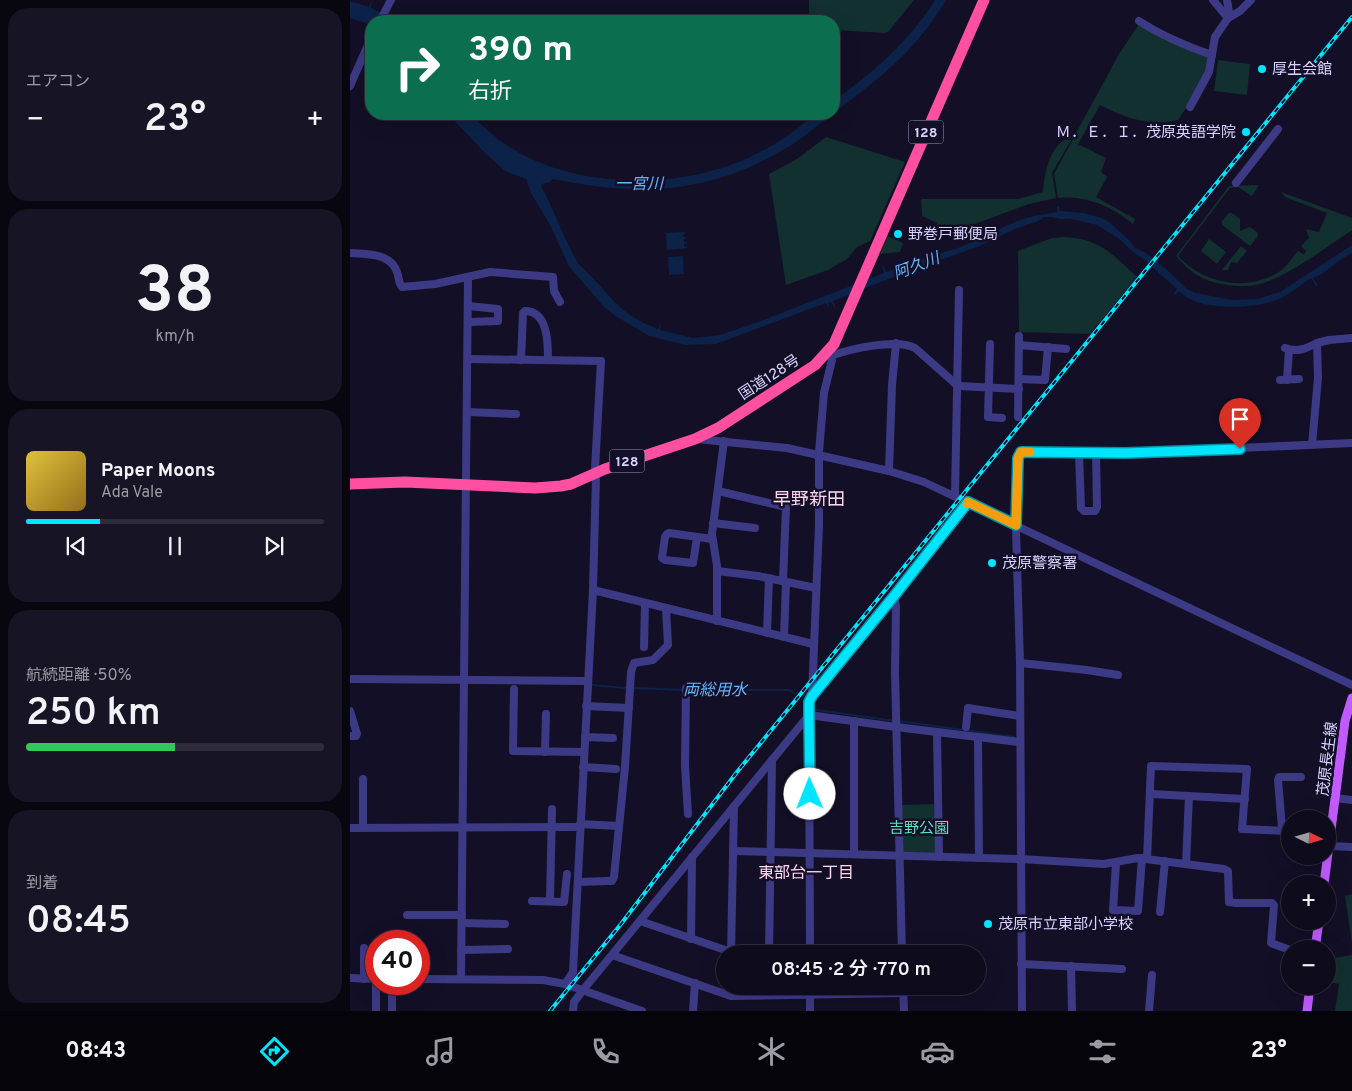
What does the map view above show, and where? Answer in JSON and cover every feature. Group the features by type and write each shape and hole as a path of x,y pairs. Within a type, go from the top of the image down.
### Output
{"highway":[{"name":"国道128号","path":"350,484 405,482 548,488 576,482 595,473 695,439 718,428 815,365 829,354 834,344 984,0"}],"main road":[{"name":"茂原長生線","path":"1333,810 1345,721 1352,698"},
{"path":"1307,1011 1309,995"}],"street":[{"path":"1213,0 1228,18"},
{"path":"1227,0 1228,18"},
{"path":"1190,107 1209,72 1215,36 1228,18 1240,11 1251,0"},
{"path":"383,15 390,1"},
{"path":"1139,21 1165,37 1212,55"},
{"path":"350,86 365,52"},
{"path":"1236,183 1278,129"},
{"path":"350,253 385,258 397,270 399,284 402,287 435,284 490,272 554,273 554,291 560,302"},
{"path":"461,979 468,278"},
{"path":"955,495 959,290"},
{"path":"468,306 498,309 498,321 469,322"},
{"path":"521,360 524,311 532,311 536,314 548,334 548,360"},
{"path":"1018,417 1019,336"},
{"path":"1299,379 1284,380 1287,349 1304,349 1329,340 1352,338"},
{"path":"889,471 892,385 896,343"},
{"path":"812,696 819,525 819,455 824,393 832,360 829,354 896,343 908,344 958,386 1019,388"},
{"path":"1312,445 1318,378 1317,343"},
{"path":"990,344 988,417 1002,418"},
{"path":"1019,345 1066,349"},
{"path":"1019,379 1045,380 1048,347"},
{"path":"468,359 601,361 595,473 593,590 573,972 565,984"},
{"path":"467,412 516,414"},
{"path":"695,439 787,448 889,471 924,482 955,495 1352,685"},
{"path":"716,621 717,570 712,538 724,441"},
{"path":"1022,1011 1020,663 1016,525 1019,454 1023,452 1186,452 1352,443"},
{"path":"1079,453 1081,508 1084,511 1095,511 1097,507 1096,453"},
{"path":"718,491 786,507 784,637"},
{"path":"810,945 809,702 968,502"},
{"path":"713,523 755,528"},
{"path":"697,536 693,563 662,558 667,534 697,536 712,538"},
{"path":"717,570 816,588"},
{"path":"767,633 769,578"},
{"path":"593,590 813,644"},
{"path":"894,596 896,606 896,728 902,945"},
{"path":"644,647 646,603"},
{"path":"551,873 567,874 578,879 608,881 612,881 614,877 622,801 631,672 634,663 653,660 668,645 666,608"},
{"path":"1020,663 1118,675"},
{"path":"350,679 587,681"},
{"path":"514,689 513,751 584,752"},
{"path":"686,689 685,766 688,814"},
{"path":"586,706 629,708"},
{"path":"966,727 968,708 1020,716"},
{"path":"350,711 358,734 350,736"},
{"path":"545,752 546,714"},
{"path":"809,714 896,728 1019,742"},
{"path":"573,1011 574,1002 583,990 809,714"},
{"path":"854,721 854,854"},
{"path":"937,732 939,857"},
{"path":"585,737 614,738"},
{"path":"978,738 979,858"},
{"path":"769,945 772,760"},
{"path":"1116,863 1113,910 1138,911 1151,794 1151,766 1247,770 1242,829 1281,831"},
{"path":"583,767 616,769"},
{"path":"1281,816 1279,777 1301,778"},
{"path":"363,779 363,828"},
{"path":"1151,794 1245,799"},
{"path":"1186,864 1189,796"},
{"path":"1335,798 1352,800"},
{"path":"731,945 734,806"},
{"path":"550,902 552,809"},
{"path":"350,828 552,828 580,825 619,826"},
{"path":"1336,846 1352,847"},
{"path":"733,851 1020,859 1104,864 1123,860 1144,859 1224,869 1228,871 1229,902 1272,903 1274,905 1271,943 1281,947"},
{"path":"691,939 692,857"},
{"path":"1160,912 1165,861"},
{"path":"532,901 564,902 567,874"},
{"path":"407,915 505,924"},
{"path":"640,921 716,948"},
{"path":"350,978 364,978 364,948"},
{"path":"461,950 508,949"},
{"path":"612,955 730,996 769,995"},
{"path":"1021,964 1122,969"},
{"path":"1071,966 1072,1011"},
{"path":"1149,1011 1152,975"},
{"path":"430,979 544,980 565,984 642,1011"},
{"path":"693,1011 695,983"},
{"path":"376,995 376,1011"},
{"path":"392,995 392,1011"},
{"path":"810,995 810,1011"},
{"path":"903,995 904,1011"}],"green space":[{"path":"809,0 914,0 888,32 885,33 840,30 840,15 809,15"},
{"path":"1139,24 1163,39 1209,58 1205,75 1193,99 1178,120 1148,122 1119,114 1100,105 1077,146 1080,145 1106,158 1101,172 1107,177 1096,197 1135,219 1133,224 1116,212 1098,203 1078,198 1058,198 1054,174 1119,54"},
{"path":"1218,60 1250,64 1247,95 1214,91"},
{"path":"826,137 905,162 870,241 857,247 847,259 828,270 786,285 769,174 797,159"},
{"path":"1066,139 1071,140 1052,173 1056,198 1029,204 934,239 937,223 922,216 921,199 1018,199 1043,192 1046,170 1052,155 1060,143"},
{"path":"1259,185 1252,196 1238,187 1230,188 1178,256 1201,274 1229,282 1257,281 1270,277 1283,269 1298,251 1304,255 1306,251 1301,246 1309,238 1306,229 1319,232 1327,213 1285,197 1281,192 1352,218 1352,230 1319,253 1282,275 1259,284 1242,286 1213,282 1202,278 1188,269 1176,256 1229,186"},
{"path":"1229,213 1240,219 1240,231 1250,227 1258,233 1258,236 1250,246 1222,225 1222,221"},
{"path":"888,236 903,243 900,252 880,254"},
{"path":"1063,237 1086,240 1096,244 1112,254 1137,277 1090,334 1019,332 1018,251 1052,238"},
{"path":"1209,239 1226,252 1217,264 1201,251"},
{"path":"1241,246 1247,251 1237,263 1231,262 1228,270 1222,270"},
{"name":"吉野公園","path":"935,804 936,853 903,852 901,805"},
{"path":"1352,894 1352,943 1345,896"},
{"path":"1352,955 1352,1011 1335,1011 1339,984 1336,983 1336,958"}],"water":[{"path":"372,0 371,8 384,15 365,15 365,23 350,18 350,1 369,7"},
{"path":"935,0 946,0 922,35 909,49 882,75 840,108 840,96 863,79 902,43"},
{"path":"454,120 477,120 505,144 532,159 562,170 594,177 628,180 694,175 725,167 772,145 808,120 825,120 792,144 758,163 730,175 702,183 673,188 644,189 585,185 553,179 542,184 541,186 578,263 612,299 626,312 645,324 658,329 661,324 660,330 693,338 720,335 761,321 884,273 882,263 886,272 958,248 1017,221 1057,212 1057,206 1059,206 1060,211 1084,213 1109,222 1135,248 1146,253 1187,289 1196,293 1232,300 1257,299 1280,292 1352,245 1352,253 1313,278 1318,285 1316,286 1311,278 1288,295 1270,302 1235,307 1211,305 1192,300 1179,291 1176,295 1174,293 1177,289 1141,257 1118,238 1097,225 1072,219 1044,217 980,246 833,301 836,310 831,302 828,303 830,310 826,303 716,344 685,345 649,336 604,307 569,266 550,225 531,193 526,179 505,171"},
{"path":"666,233 686,233 683,237 687,237 684,239 684,242 687,243 684,246 688,248 667,250"},
{"path":"683,256 684,274 669,275 668,257"}],"waterway":[{"name":"両総用水","path":"591,685 625,688"},
{"name":"両総用水","path":"633,688 683,690"},
{"name":"両総用水","path":"687,690 790,690 796,694"},
{"name":"両総用水","path":"817,710 895,721"},
{"name":"両総用水","path":"899,721 1014,737"}],"railway":[{"path":"550,1011 621,924 737,772 1352,17"}],"slow traffic":[{"path":"967,504 968,502 1016,525 1018,458 1021,452 1030,452"}],"place":[{"name":"厚生会館","path":"1262,69"},
{"name":"Ｍ．Ｅ．Ｉ．茂原英語学院","path":"1246,132"},
{"name":"野巻戸郵便局","path":"898,234"},
{"name":"茂原警察署","path":"992,563"},
{"name":"茂原市立東部小学校","path":"988,924"}],"district":[{"name":"早野新田","path":"809,499"},
{"name":"東部台一丁目","path":"806,872"}],"route":[{"path":"810,794 809,702 812,696 968,502 1016,525 1018,458 1021,452 1126,453 1240,449"}],"water label":[{"name":"一宮川","path":"639,183"},
{"name":"阿久川","path":"916,265"}]}
